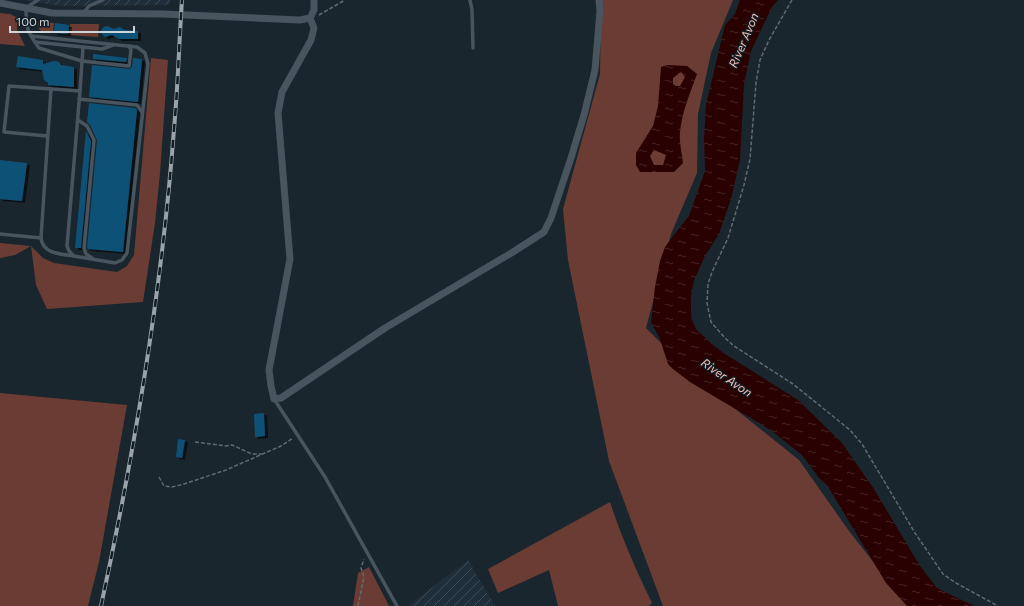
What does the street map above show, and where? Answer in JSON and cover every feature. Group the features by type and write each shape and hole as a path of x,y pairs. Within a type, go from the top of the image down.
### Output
{"street":[{"path":"26,0 26,8"},
{"path":"314,0 314,10 310,18 314,28 311,40 282,92 278,112 290,259 269,370 274,399 281,398 385,328 544,232 551,218 571,158 584,115 595,70 600,11 599,0"},
{"path":"0,3 52,13 163,14 300,20 310,18"}],"lane":[{"path":"38,0 26,8 26,28 39,48 82,61 129,66 131,50 128,46"},
{"path":"96,0 102,0"},
{"path":"82,14 89,6 102,0"},
{"path":"470,0 472,10 473,48"},
{"path":"31,36 137,47 145,54 148,64 127,253 122,260 115,263 54,253 47,250 42,242 41,238 51,89"},
{"path":"35,42 102,49 113,45"},
{"path":"74,256 69,252 67,246 83,47"},
{"path":"48,136 4,132 9,86 80,91"},
{"path":"79,99 137,105 142,113"},
{"path":"78,120 87,126 94,140 84,248 86,254 94,259"},
{"path":"0,234 41,238"},
{"path":"274,399 324,478 397,606"}],"path":[{"path":"310,18 324,14 345,0"},
{"path":"792,0 769,40 760,60 756,83 750,159 744,185 728,238 708,284 707,303 712,322 718,332 730,342 793,384 850,430 862,444 915,533 943,574 956,583 998,606"},
{"path":"159,477 164,486 172,487 184,484 226,470 264,454 297,436"},
{"path":"195,442 226,446 232,445 252,454 264,454"},
{"path":"358,606 364,577 361,568 366,552"}],"shaded area":[{"path":"25,0 170,0 170,5 60,6"},
{"path":"601,0 733,0 711,53 698,114 697,173 671,234 646,328 693,375 799,460 849,531 908,606 663,606 609,461 568,260 563,209 600,74"},
{"path":"0,13 10,14 18,18 17,30 25,46 0,44"},
{"path":"38,21 54,23 53,33 41,31"},
{"path":"70,24 99,24 98,37 69,35"},
{"path":"151,58 168,60 155,223 143,302 47,309 36,285 31,246 43,258 54,263 117,272 127,266 134,255"},
{"path":"0,243 31,246 15,255 0,258"},
{"path":"0,393 127,405 99,562 88,606 0,606"},
{"path":"610,502 629,553 652,603 649,606 558,606 549,570 498,593 488,569"},
{"path":"468,560 495,606 408,606"},
{"path":"369,567 389,606 353,606 358,573"}],"water":[{"name":"River Avon","path":"740,0 778,0 772,7 751,51 744,84 740,160 731,199 719,234 705,256 694,280 691,297 692,320 696,329 714,346 798,400 842,443 874,489 920,566 937,588 974,606 907,606 886,583 827,485 819,478 802,455 769,429 690,382 673,369 668,364 660,339 651,322 655,287 660,261 665,247 689,216 705,171 704,138 706,105 725,25 735,14"},
{"path":"667,65 687,66 697,74 681,125 680,140 683,163 674,172 640,172 636,165 636,153 653,126 658,106 661,67","holes":["681,72 685,77 680,86 676,86 673,84 673,78","654,150 666,155 663,165 654,165 650,156"]}],"building":[{"path":"55,23 69,25 68,34 54,33"},
{"path":"107,26 114,29 120,27 125,30 138,31 138,39 119,39 112,35 105,37 101,30"},
{"path":"93,54 127,58 126,62 93,59"},
{"path":"18,56 43,60 43,64 54,61 59,62 61,65 74,67 74,87 48,85 48,83 44,80 42,70 16,67"},
{"path":"133,58 142,59 138,102 89,97 92,65 130,69 132,67"},
{"path":"89,103 135,108 137,110 123,252 87,248 97,140 87,122"},
{"path":"86,131 91,141 81,248 75,248"},
{"path":"0,160 27,163 22,201 0,199"},
{"path":"263,413 265,436 255,437 254,414"},
{"path":"178,439 185,440 182,458 176,457"}],"railway":[{"path":"101,606 136,429 155,309 169,189 177,97 182,0"}]}
